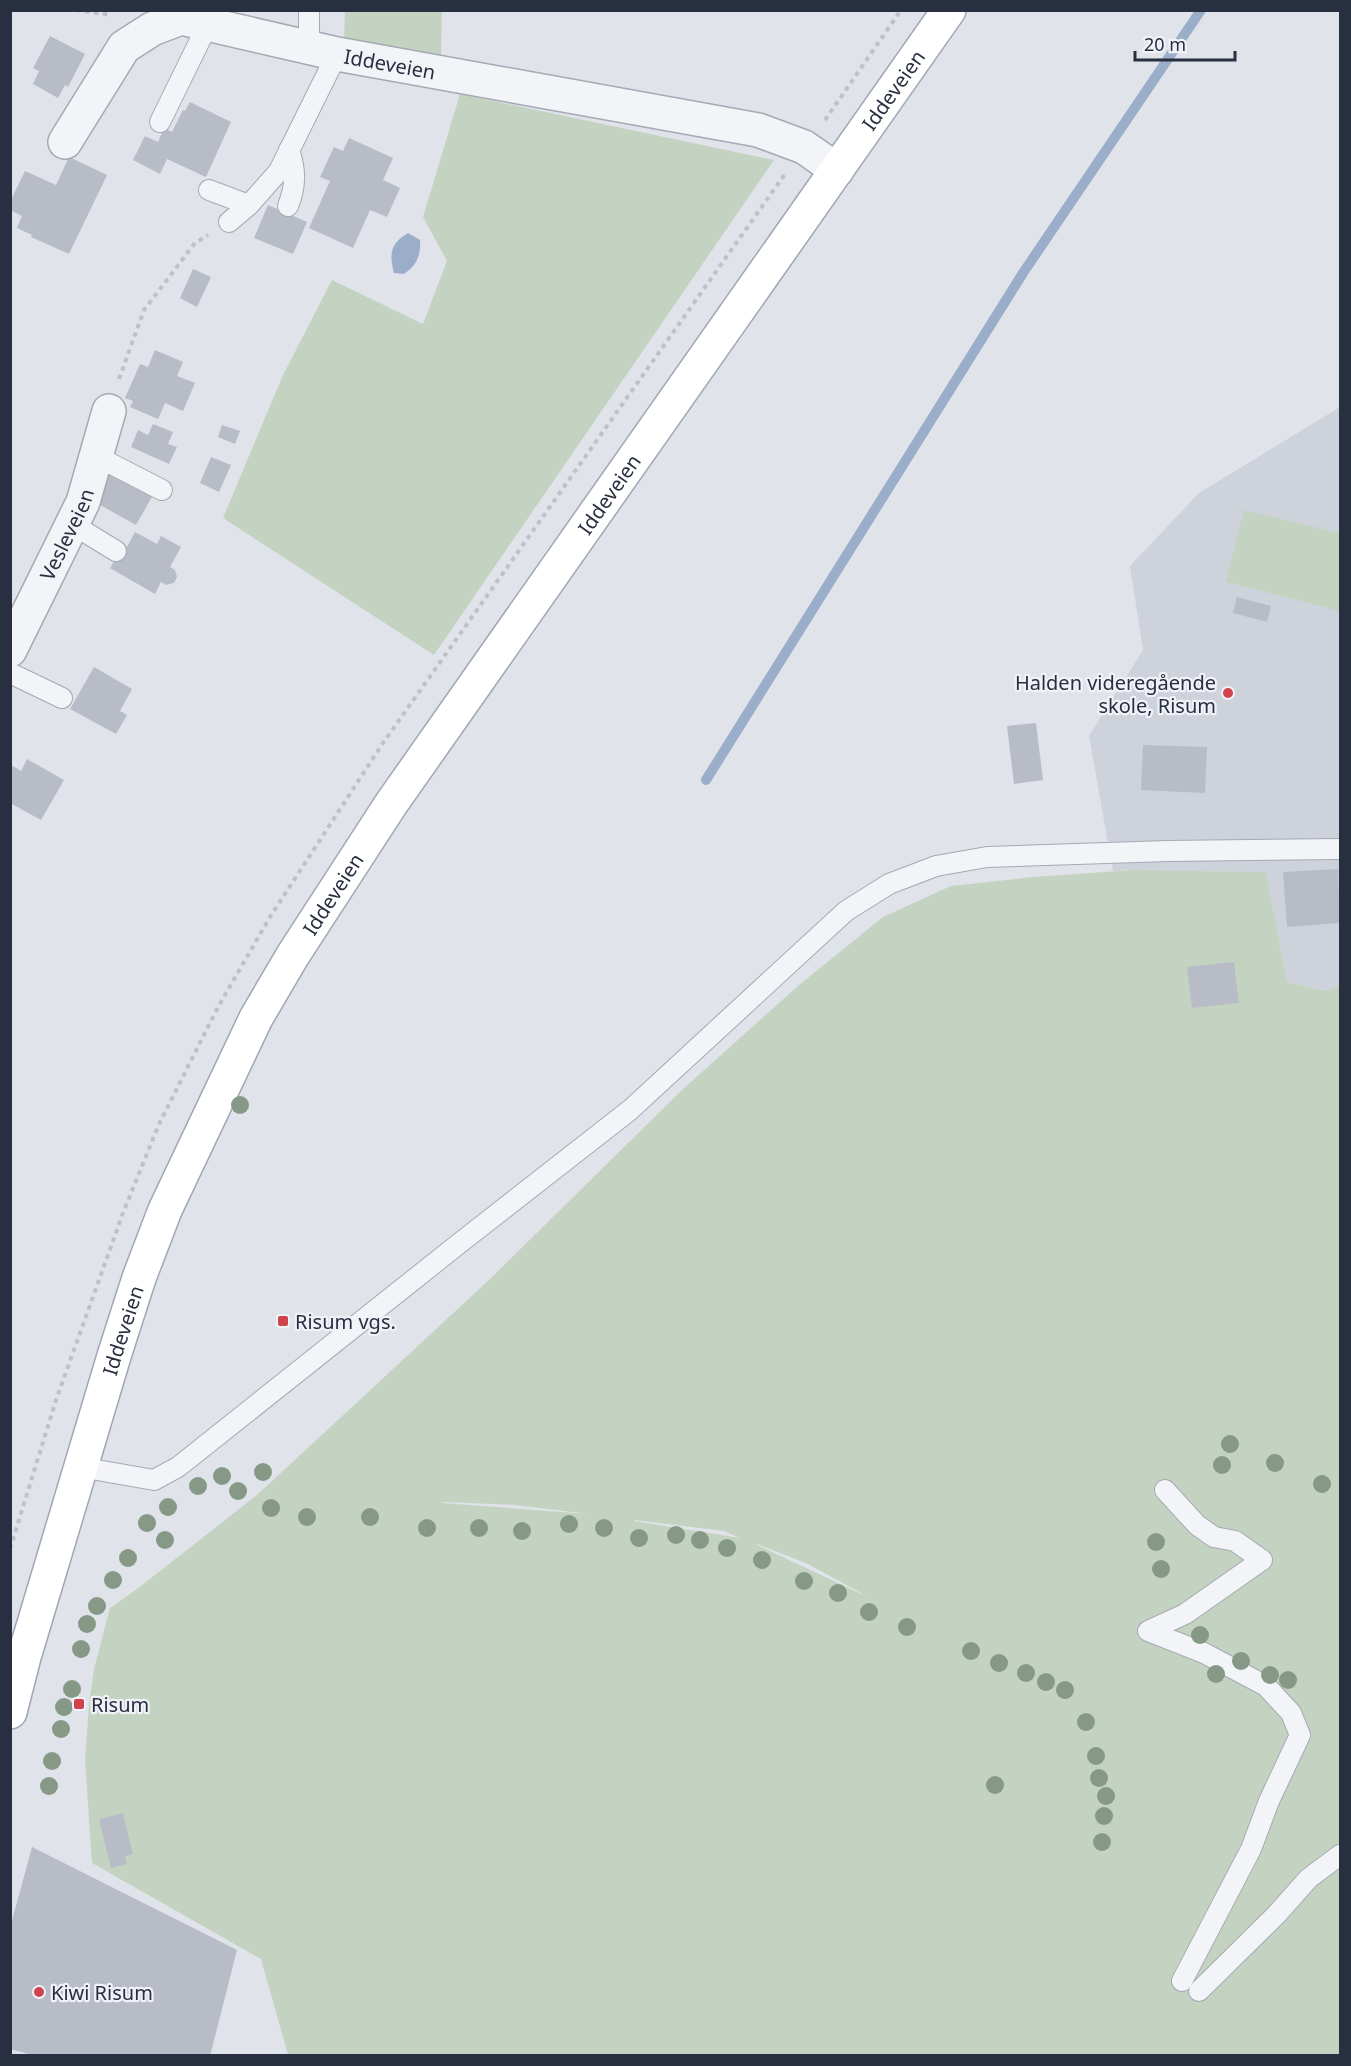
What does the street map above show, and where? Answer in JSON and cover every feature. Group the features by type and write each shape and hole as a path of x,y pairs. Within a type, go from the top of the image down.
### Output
{"main road":[{"name":"Iddeveien","path":"10,1712 80,1467 139,1278 165,1210 256,1018 293,955 391,804 949,10"}],"street":[{"name":"Iddeveien","path":"186,18 323,50 758,130 804,147 837,170"},
{"path":"64,142 124,47 152,29 186,18"},
{"name":"Vesleveien","path":"10,650 83,502 109,411"}],"lane":[{"path":"229,222 249,205 279,171 289,150 323,50 309,10"},
{"path":"160,122 186,18"},
{"path":"288,206 295,188 294,164 289,150"},
{"path":"209,190 249,205"},
{"path":"96,456 162,490"},
{"path":"72,524 116,551"},
{"path":"10,673 62,698"},
{"path":"80,1467 154,1480 178,1467 630,1110 846,911 889,884 936,866 987,857 1167,851 1341,849"},
{"path":"1165,1490 1197,1525 1214,1537 1235,1541 1262,1560 1185,1614 1148,1631 1204,1653 1266,1686 1291,1713 1300,1735 1269,1802 1251,1850 1182,1981"},
{"path":"1199,1991 1277,1914 1309,1878 1341,1856"}],"path":[{"path":"822,123 901,10"},
{"path":"109,411 144,310 195,243 229,222"}],"shaded area":[{"name":"Halden videregående skole, Risum","path":"1340,407 1340,985 1327,991 1287,982 1266,872 1113,871 1089,736 1143,650 1130,566 1199,493"}],"green space":[{"path":"345,11 442,11 441,56 344,42"},
{"path":"460,94 774,160 434,655 223,518 283,375 332,280 423,324 447,261 423,217"},
{"path":"1244,510 1340,533 1340,611 1226,582"},
{"path":"1133,870 1266,872 1287,982 1327,991 1340,985 1340,2055 288,2055 261,1959 92,1863 85,1760 94,1669 110,1608 257,1495 489,1280 683,1089 799,985 883,917 951,886","holes":["443,1503 514,1505 589,1514","634,1521 724,1531 740,1538","757,1545 808,1564 870,1598"]}],"water":[{"path":"408,233 420,240 419,255 412,267 404,274 394,273 392,250 394,245"}],"building":[{"path":"50,36 85,54 68,87 65,85 58,98 33,84 39,71 33,68"},
{"path":"190,102 231,122 206,177 167,159 160,174 133,160 145,136 158,142 164,128 172,132 183,110 185,111"},
{"path":"349,138 393,158 383,180 400,188 387,217 370,210 353,248 309,228 330,181 320,177 334,147 343,151"},
{"path":"69,157 107,175 69,254 17,228 22,216 10,210 10,202 25,171 56,185"},
{"path":"268,205 307,222 293,254 254,238"},
{"path":"193,269 211,277 197,307 180,298"},
{"path":"155,350 183,362 177,376 195,383 183,411 165,403 158,419 130,407 133,401 125,398 140,364 148,367"},
{"path":"153,424 173,432 168,444 177,447 169,464 131,447 138,430 148,435"},
{"path":"222,425 240,431 235,444 218,437"},
{"path":"211,457 231,465 219,492 200,483"},
{"path":"110,472 153,495 136,525 93,501"},
{"path":"135,532 157,544 161,536 181,547 170,567 175,570 177,577 174,583 166,585 161,582 155,594 110,568 124,544 127,547"},
{"path":"1237,597 1271,606 1267,622 1233,613"},
{"path":"94,667 132,689 120,711 127,715 116,734 70,709"},
{"path":"1036,723 1043,780 1014,784 1007,726"},
{"path":"1143,745 1207,747 1205,793 1141,790"},
{"path":"27,759 64,780 41,820 10,803 10,770 13,766 21,771"},
{"path":"1338,869 1340,923 1287,927 1283,872"},
{"path":"1234,962 1239,1003 1192,1008 1187,967"},
{"path":"123,1813 133,1854 125,1856 127,1864 111,1868 99,1819"},
{"path":"32,1847 237,1950 210,2056 36,2056 10,2049 10,1928"}],"waterway":[{"path":"706,780 1023,273 1201,10"}],"place":[{"name":"Halden videregående skole, Risum","path":"1228,693"},
{"name":"Risum vgs.","path":"283,1321"},
{"name":"Risum","path":"79,1704"},
{"name":"Kiwi Risum","path":"39,1992"}]}
